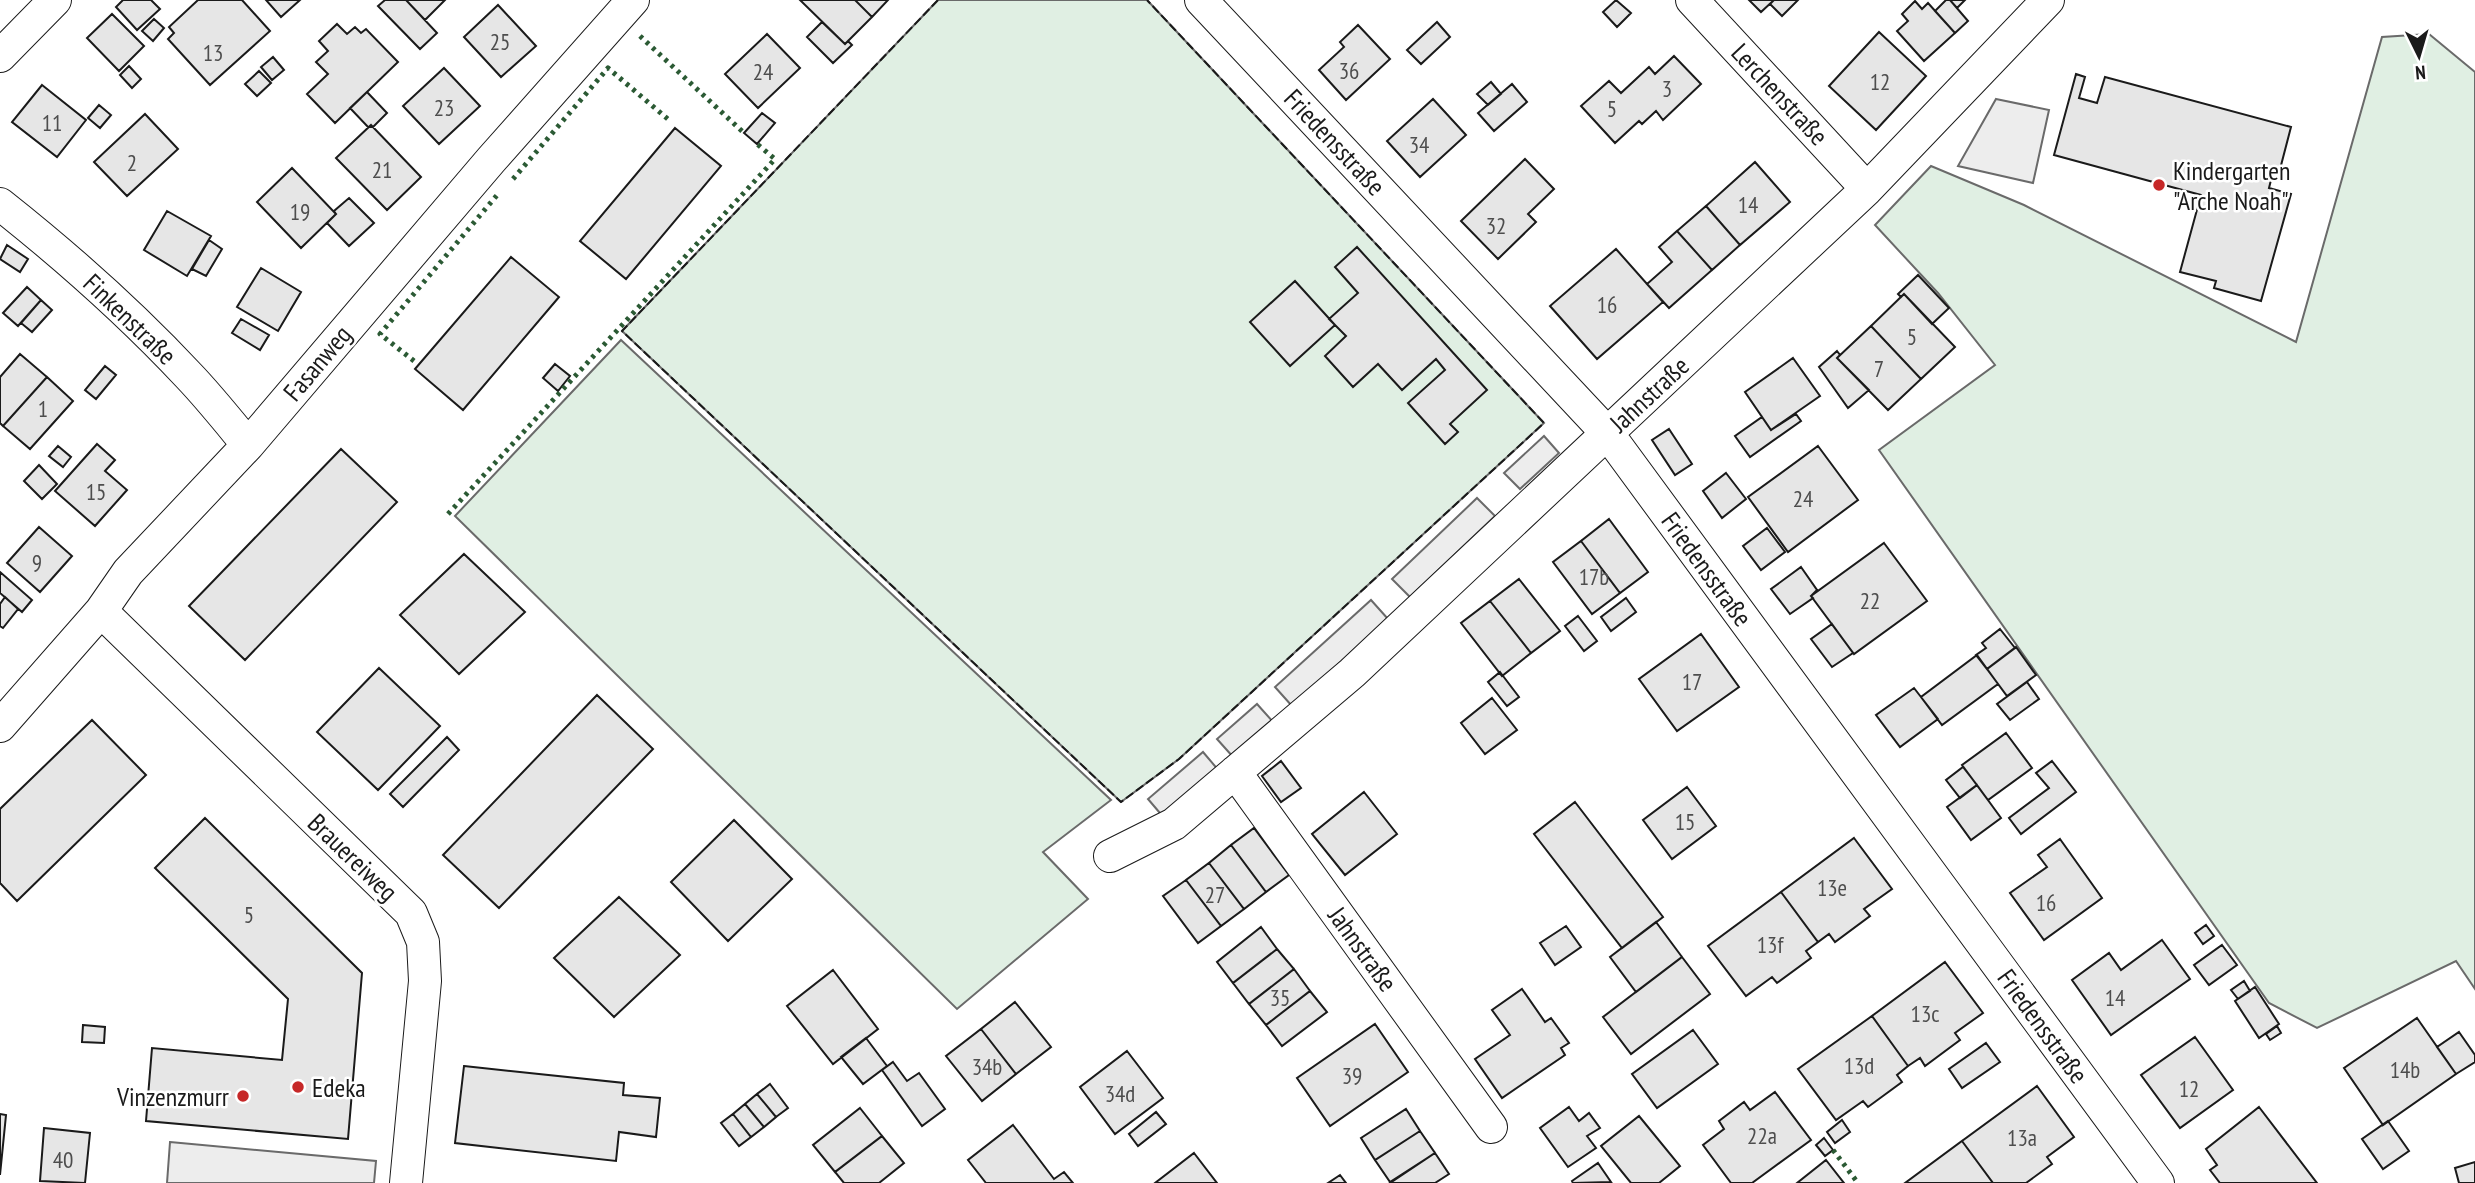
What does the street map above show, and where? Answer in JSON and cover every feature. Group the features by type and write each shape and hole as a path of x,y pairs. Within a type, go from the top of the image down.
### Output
{"street":[{"path":"0,57 55,0"},
{"name":"Fasanweg","path":"0,726 100,611 128,572 248,445 455,201 633,0"},
{"name":"Friedensstraße","path":"1201,0 1608,434 2158,1183"},
{"name":"Lerchenstraße","path":"1692,0 1867,189"},
{"name":"Jahnstraße","path":"1110,856 1174,824 1352,673 1867,189 2048,0"},
{"name":"Finkenstraße","path":"0,204 54,246 119,307 189,376 248,445"},
{"name":"Brauereiweg","path":"100,611 411,913 423,942 425,981 406,1183"},
{"name":"Jahnstraße","path":"1235,772 1491,1127"}],"green space":[{"path":"938,0 1147,0 1544,423 1179,759 1121,802 622,331"},
{"path":"2429,34 2475,72 2475,989 2456,961 2317,1028 2269,1003 1879,450 1995,365 1938,293 1875,225 1931,166 2024,205 2296,342 2382,37"},
{"path":"621,340 1111,800 1043,852 1088,899 957,1009 455,516"}],"shaded area":[{"path":"1996,99 2049,110 2033,183 1958,166"},
{"path":"1544,436 1559,453 1520,489 1504,473"},
{"path":"1477,498 1495,516 1410,597 1392,579"},
{"path":"1371,600 1388,619 1292,706 1275,687"},
{"path":"1257,704 1274,723 1234,758 1217,739"},
{"path":"1203,752 1220,772 1165,819 1148,799"},
{"path":"170,1142 376,1161 374,1183 167,1183"}],"building":[{"path":"123,0 151,0 160,9 137,30 116,7"},
{"path":"198,0 242,0 270,31 210,85 168,39 174,33 169,27"},
{"path":"266,0 300,0 281,17"},
{"path":"385,0 406,0 437,33 420,49 378,6"},
{"path":"406,0 445,0 425,20"},
{"path":"800,0 855,0 872,17 845,44"},
{"path":"855,0 888,0 872,17"},
{"path":"1616,0 1631,13 1617,27 1603,12"},
{"path":"1749,0 1774,0 1761,12"},
{"path":"1774,0 1798,0 1782,16 1770,4"},
{"path":"1946,0 1950,0 1968,21 1955,33 1935,11"},
{"path":"1950,0 1965,0 1957,8"},
{"path":"1915,1 1922,9 1928,3 1955,33 1924,61 1897,31 1908,21 1902,14"},
{"path":"498,5 536,46 501,77 464,37"},
{"path":"112,14 144,46 119,71 87,38"},
{"path":"154,19 164,28 153,41 142,31"},
{"path":"822,22 845,44 848,41 852,45 833,63 807,37"},
{"path":"1437,22 1450,37 1421,64 1407,50"},
{"path":"337,24 347,34 355,27 361,33 366,29 398,62 335,123 307,94 328,74 316,62 328,51 319,41"},
{"path":"1358,25 1390,59 1346,100 1319,70 1344,47 1340,42"},
{"path":"1879,32 1926,76 1876,130 1829,86"},
{"path":"767,34 800,68 758,108 725,74"},
{"path":"1674,56 1701,84 1663,120 1656,111 1642,124 1639,121 1615,143 1581,106 1609,81 1621,93 1649,67 1655,74"},
{"path":"273,57 284,70 272,80 261,67"},
{"path":"129,66 141,79 132,88 120,75"},
{"path":"444,68 480,106 439,144 403,106"},
{"path":"259,71 271,83 257,96 245,84"},
{"path":"2076,74 2085,77 2079,98 2097,103 2105,77 2291,127 2279,173 2273,172 2269,188 2291,194 2261,301 2214,288 2216,281 2180,272 2201,195 2054,155"},
{"path":"1491,82 1501,94 1488,105 1477,94"},
{"path":"1512,84 1527,102 1494,131 1478,113"},
{"path":"42,85 86,120 57,157 12,122"},
{"path":"367,92 387,113 373,127 368,127 350,108"},
{"path":"1433,99 1466,135 1420,177 1387,141"},
{"path":"99,105 111,115 100,128 88,118"},
{"path":"762,113 775,123 757,144 744,133"},
{"path":"145,114 178,149 127,196 94,162"},
{"path":"371,125 421,177 387,210 336,158"},
{"path":"675,128 721,166 626,279 580,241"},
{"path":"1525,159 1554,189 1528,214 1536,222 1498,259 1461,221"},
{"path":"1755,162 1790,202 1740,245 1706,206"},
{"path":"292,168 336,214 301,248 257,202"},
{"path":"349,198 374,223 349,246 327,223 336,214 334,211"},
{"path":"1706,206 1740,245 1712,270 1677,231"},
{"path":"167,211 211,236 187,276 144,250"},
{"path":"1677,231 1712,270 1669,308 1647,284 1672,262 1659,247"},
{"path":"209,240 222,249 206,276 192,269"},
{"path":"7,245 28,259 20,272 0,259"},
{"path":"1357,247 1487,390 1450,424 1458,432 1445,444 1408,403 1445,370 1436,359 1402,390 1378,364 1353,387 1325,356 1346,336 1329,319 1358,293 1335,267"},
{"path":"1616,249 1663,302 1597,359 1550,306"},
{"path":"511,257 559,297 463,410 415,369"},
{"path":"261,268 301,292 278,331 237,307"},
{"path":"1918,275 1949,308 1932,324 1904,294 1901,297 1898,294"},
{"path":"1295,281 1335,325 1290,366 1250,322"},
{"path":"27,287 41,300 18,326 3,313"},
{"path":"1904,294 1955,347 1921,379 1871,326"},
{"path":"41,300 52,310 32,332 21,323"},
{"path":"241,319 269,335 260,350 232,333"},
{"path":"1871,326 1921,379 1888,410 1837,358"},
{"path":"1837,351 1840,355 1837,358 1869,390 1848,408 1819,367"},
{"path":"20,354 47,377 3,426 0,423 0,377"},
{"path":"1793,358 1820,396 1771,430 1745,392"},
{"path":"555,364 570,376 558,391 543,378"},
{"path":"105,366 116,375 96,399 85,390"},
{"path":"47,377 73,401 30,449 3,426"},
{"path":"1796,414 1801,421 1750,457 1735,436 1762,417 1771,430"},
{"path":"1669,429 1692,464 1675,475 1652,440"},
{"path":"97,444 115,460 105,471 127,490 95,526 55,491"},
{"path":"58,446 71,457 63,467 49,456"},
{"path":"1818,446 1858,500 1788,552 1748,497"},
{"path":"341,449 397,502 245,660 189,606"},
{"path":"39,465 57,484 42,499 24,481"},
{"path":"1726,473 1746,499 1722,518 1703,491"},
{"path":"1609,519 1648,572 1620,593 1581,541"},
{"path":"39,527 72,556 40,592 7,563"},
{"path":"1767,528 1785,552 1761,570 1743,546"},
{"path":"1581,541 1620,593 1592,614 1553,562"},
{"path":"1884,543 1927,601 1854,654 1811,596"},
{"path":"464,554 525,612 459,674 400,615"},
{"path":"1801,567 1817,590 1811,596 1813,598 1790,614 1771,589"},
{"path":"0,572 32,600 22,612 0,593"},
{"path":"1519,579 1560,631 1531,653 1490,601"},
{"path":"5,597 18,609 3,628 0,626 0,604"},
{"path":"1626,598 1636,612 1611,631 1601,617"},
{"path":"1490,601 1531,653 1502,676 1461,623"},
{"path":"1578,616 1597,641 1584,651 1565,626"},
{"path":"1832,624 1853,653 1832,667 1811,639"},
{"path":"2000,629 2015,648 1987,669 1976,655 1986,648 1982,643"},
{"path":"1701,634 1739,687 1677,731 1639,679"},
{"path":"2016,647 2036,675 2007,696 1987,669"},
{"path":"1977,655 1998,684 1942,725 1921,697"},
{"path":"379,668 440,726 378,790 317,732"},
{"path":"1500,672 1519,697 1507,706 1488,682"},
{"path":"2027,682 2039,699 2010,720 1997,704"},
{"path":"1914,688 1938,719 1900,747 1876,715"},
{"path":"597,695 653,749 499,908 443,855"},
{"path":"1492,698 1517,730 1485,754 1461,723"},
{"path":"92,720 146,775 17,901 0,883 0,809"},
{"path":"2006,733 2032,768 1988,800 1962,765"},
{"path":"447,737 459,750 403,807 390,794"},
{"path":"1281,761 1301,788 1281,802 1262,776"},
{"path":"2052,761 2076,792 2021,834 2009,818 2049,788 2036,773"},
{"path":"1963,767 1977,785 1960,798 1946,780"},
{"path":"1977,785 2001,818 1971,840 1947,807"},
{"path":"1687,787 1716,826 1672,859 1643,820"},
{"path":"1364,792 1397,834 1345,875 1312,834"},
{"path":"1575,802 1663,917 1622,948 1534,834"},
{"path":"205,818 362,973 348,1139 146,1121 152,1048 282,1060 288,999 155,868"},
{"path":"734,820 792,879 728,941 671,882"},
{"path":"1254,828 1289,875 1266,892 1231,845"},
{"path":"1854,838 1892,889 1864,909 1870,916 1835,942 1829,934 1818,942 1781,892"},
{"path":"2060,839 2102,898 2044,940 2010,893 2047,867 2038,855"},
{"path":"1231,845 1266,892 1244,909 1209,863"},
{"path":"1209,863 1244,909 1221,926 1186,880"},
{"path":"1186,880 1221,926 1198,943 1163,896"},
{"path":"1781,892 1818,942 1806,951 1811,958 1777,983 1772,977 1746,996 1708,946"},
{"path":"619,897 680,955 614,1017 554,958"},
{"path":"1656,922 1682,957 1636,992 1610,957"},
{"path":"2206,925 2214,936 2203,944 2195,933"},
{"path":"1566,926 1581,947 1555,965 1540,943"},
{"path":"1261,927 1277,949 1233,983 1217,962"},
{"path":"2162,940 2190,979 2111,1035 2072,980 2109,953 2121,970"},
{"path":"2222,945 2237,965 2209,985 2194,965"},
{"path":"1277,949 1294,969 1249,1004 1233,983"},
{"path":"1682,957 1710,994 1631,1054 1603,1017"},
{"path":"1945,962 1983,1013 1955,1033 1960,1040 1925,1066 1920,1058 1908,1066 1872,1016"},
{"path":"1294,969 1310,991 1266,1025 1249,1004"},
{"path":"833,970 878,1029 833,1064 787,1006"},
{"path":"2244,981 2250,991 2238,999 2231,990"},
{"path":"2255,987 2279,1024 2259,1038 2235,1001"},
{"path":"1522,989 1545,1022 1551,1018 1569,1043 1561,1048 1565,1055 1502,1098 1475,1059 1510,1035 1492,1010"},
{"path":"1310,991 1327,1012 1282,1046 1266,1025"},
{"path":"1015,1002 1051,1047 1016,1074 981,1029"},
{"path":"1872,1016 1908,1066 1897,1075 1902,1082 1868,1107 1863,1101 1836,1120 1798,1069"},
{"path":"2417,1018 2456,1074 2383,1125 2344,1068"},
{"path":"1375,1024 1408,1072 1330,1126 1297,1078"},
{"path":"83,1025 105,1027 104,1043 82,1042"},
{"path":"2277,1026 2281,1033 2270,1040 2266,1034"},
{"path":"981,1029 1016,1074 982,1101 946,1056"},
{"path":"1693,1030 1718,1064 1657,1108 1632,1074"},
{"path":"2459,1032 2475,1055 2475,1062 2456,1074 2437,1047"},
{"path":"2195,1037 2233,1090 2180,1128 2141,1075"},
{"path":"866,1038 887,1066 863,1084 841,1057"},
{"path":"1986,1043 2000,1062 1962,1088 1949,1069"},
{"path":"1127,1051 1163,1098 1115,1134 1080,1087"},
{"path":"893,1062 907,1081 919,1073 945,1109 922,1126 882,1070"},
{"path":"464,1066 624,1083 623,1095 660,1098 656,1137 619,1132 616,1161 455,1143"},
{"path":"770,1084 788,1108 776,1117 757,1094"},
{"path":"2037,1086 2074,1137 2047,1157 2052,1164 2026,1183 1993,1183 1962,1141"},
{"path":"1775,1092 1811,1140 1752,1183 1731,1183 1703,1145 1724,1129 1719,1121 1744,1102 1750,1110"},
{"path":"757,1094 776,1117 764,1127 745,1104"},
{"path":"745,1104 764,1127 751,1137 733,1114"},
{"path":"1569,1107 1579,1121 1589,1113 1600,1128 1587,1136 1596,1148 1568,1167 1540,1128"},
{"path":"2259,1107 2317,1183 2220,1183 2210,1170 2217,1165 2206,1149"},
{"path":"860,1108 882,1136 835,1172 813,1145"},
{"path":"1406,1109 1420,1131 1375,1160 1361,1138"},
{"path":"1156,1112 1166,1124 1138,1146 1129,1134"},
{"path":"0,1114 6,1115 0,1175"},
{"path":"733,1114 751,1137 739,1146 721,1123"},
{"path":"1639,1116 1680,1166 1659,1183 1631,1183 1601,1146"},
{"path":"1842,1120 1850,1132 1835,1143 1827,1132"},
{"path":"2388,1121 2409,1151 2383,1169 2362,1139"},
{"path":"1013,1125 1054,1179 1064,1172 1073,1183 986,1183 968,1160"},
{"path":"44,1128 90,1133 85,1183 40,1181"},
{"path":"1420,1131 1435,1153 1390,1182 1375,1160"},
{"path":"882,1136 904,1163 879,1183 844,1183 835,1172"},
{"path":"1824,1138 1833,1150 1825,1156 1816,1145"},
{"path":"1962,1141 1993,1183 1905,1183"},
{"path":"1194,1153 1217,1183 1155,1183"},
{"path":"1435,1153 1449,1174 1435,1183 1390,1183"},
{"path":"1826,1160 1844,1183 1797,1183"},
{"path":"2475,1162 2475,1183 2459,1183 2455,1168"},
{"path":"1598,1163 1611,1182 1573,1183 1572,1181"},
{"path":"1340,1175 1346,1183 1328,1183"}],"hedge":[{"path":"640,36 744,133"},
{"path":"513,179 608,68 669,120"},
{"path":"448,514 775,159 757,144"},
{"path":"414,361 380,334 498,194"},
{"path":"1833,1150 1858,1183"}],"fence":[{"path":"938,0 622,331 1121,802 1179,759 1544,423 1147,0"}],"place":[{"name":"Kindergarten \"Arche Noah\"","path":"2159,185"},
{"name":"Edeka","path":"298,1087"},
{"name":"Vinzenzmurr","path":"243,1096"}]}
